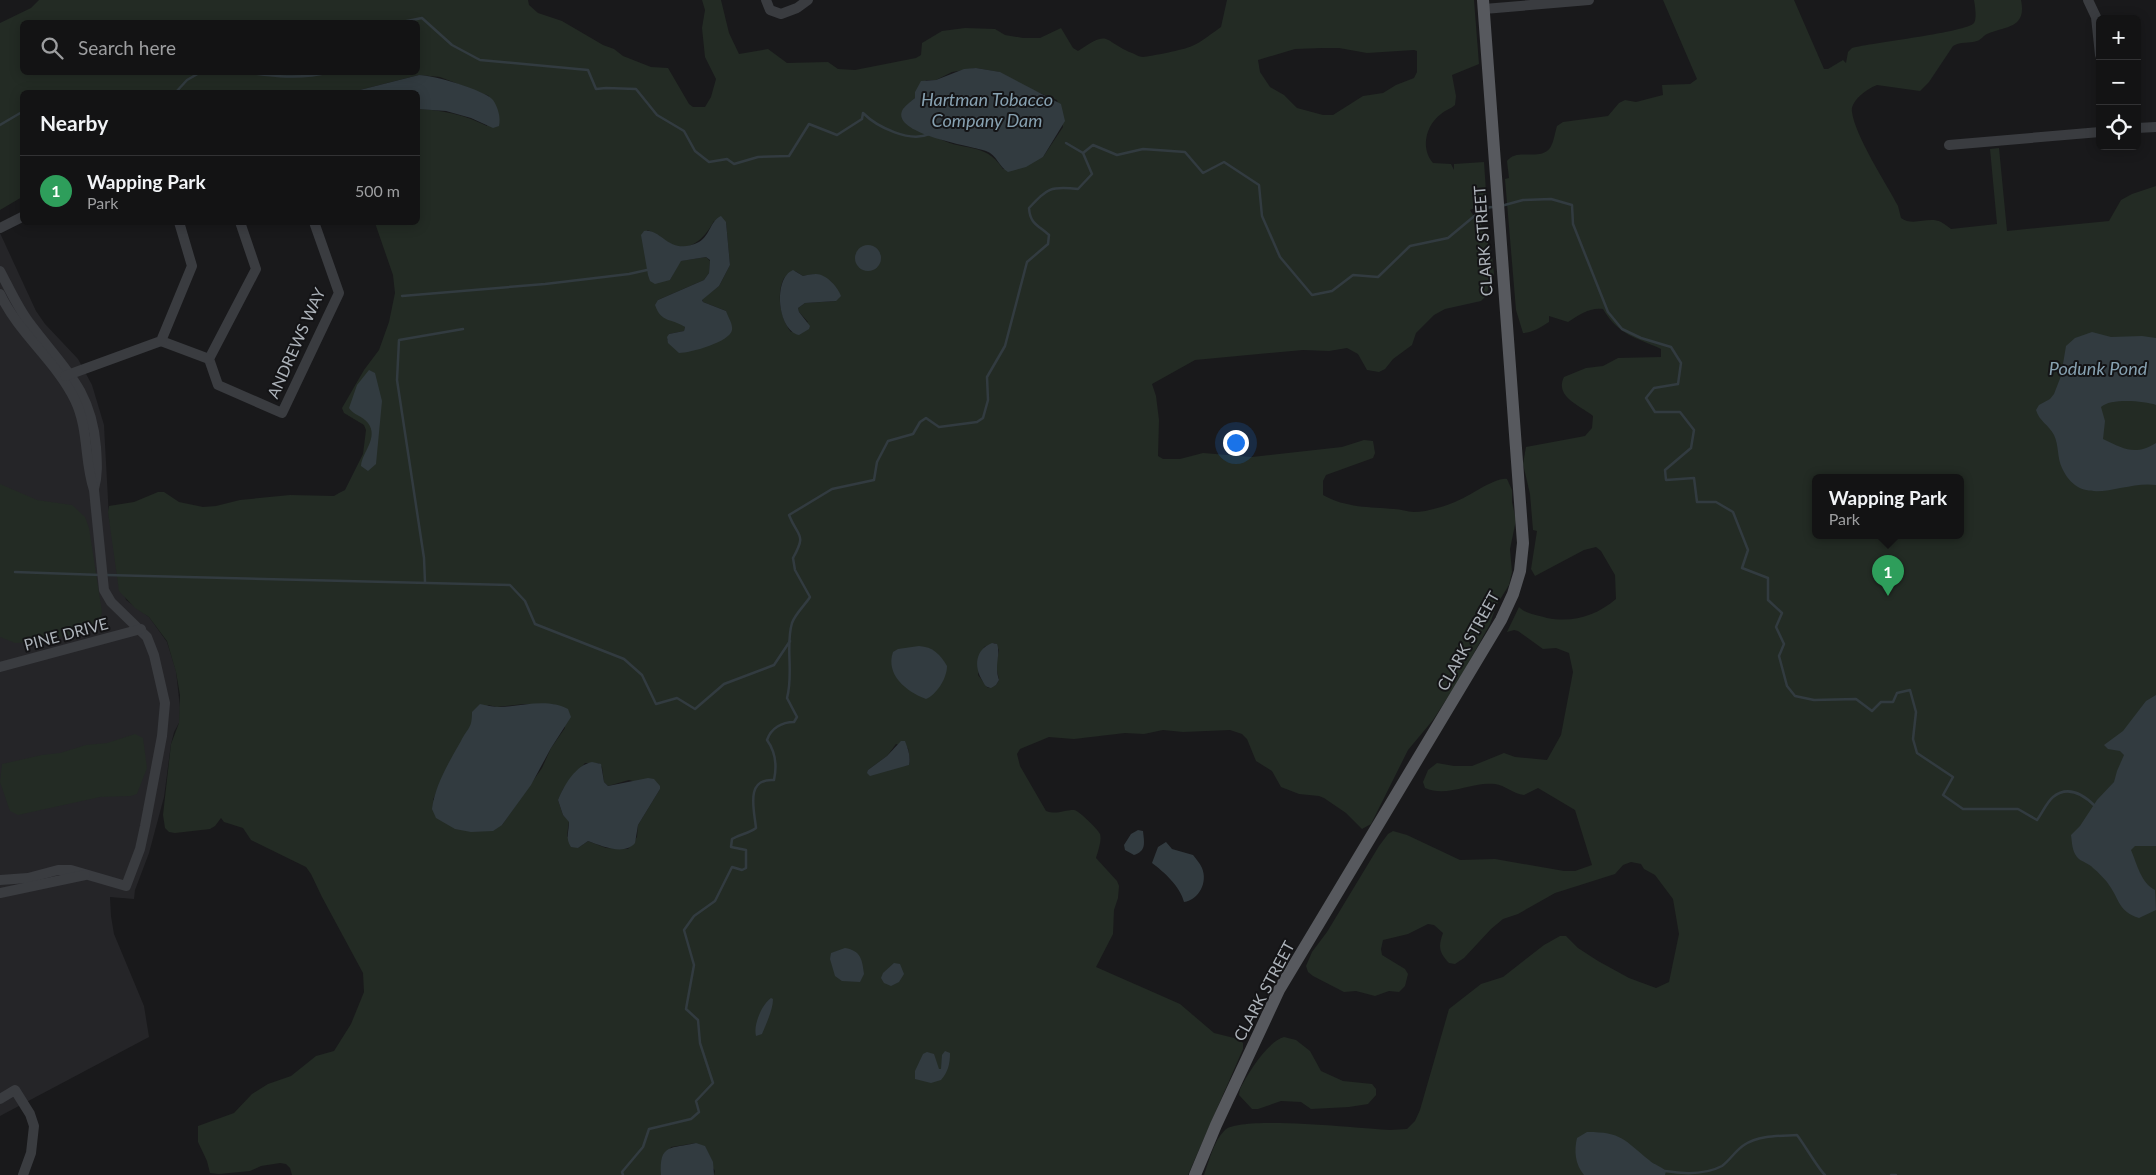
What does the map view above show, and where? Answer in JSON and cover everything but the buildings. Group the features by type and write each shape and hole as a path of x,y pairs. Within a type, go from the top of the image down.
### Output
{"main road":[{"name":"CLARK STREET","path":"1195,1175 1232,1090 1280,990 1501,620 1513,594 1520,571 1523,543 1483,4"}],"street":[{"path":"766,0 770,10 780,14 797,8 808,0"},
{"path":"1483,4 1588,0"},
{"path":"2088,0 2096,17"},
{"path":"2141,128 2156,127"},
{"path":"1949,145 2096,132"},
{"path":"0,228 20,218"},
{"path":"161,341 192,266 179,225"},
{"path":"66,376 161,341 209,359 256,269 241,225"},
{"name":"ANDREWS WAY","path":"209,359 218,385 282,413 339,293 315,225"},
{"path":"0,271 24,315 66,376 82,417 90,478 94,490 102,584 111,602 141,629 147,637 154,654 164,695 164,719 143,839 126,886 85,875 74,870 64,869 28,878 0,880"},
{"path":"0,294 23,332 66,376"},
{"name":"PINE DRIVE","path":"0,667 141,629"},
{"path":"0,892 85,875"},
{"path":"0,1099 15,1090 30,1114 34,1126 33,1142 22,1175"}],"shaded area":[{"path":"39,0 528,0 529,5 538,13 562,21 603,45 614,49 623,56 651,67 668,68 689,104 693,107 705,107 711,97 716,79 705,57 702,28 705,10 702,0 721,0 729,33 739,54 768,49 787,63 828,62 838,69 855,70 916,58 921,55 922,43 942,31 965,28 995,29 1005,35 1040,38 1061,28 1073,48 1078,51 1096,40 1106,39 1143,57 1182,49 1203,40 1221,27 1227,0 1474,0 1479,64 1452,75 1456,96 1455,105 1432,124 1428,130 1426,144 1429,157 1433,163 1451,164 1454,170 1454,164 1484,162 1487,206 1479,206 1470,210 1480,222 1492,256 1494,274 1485,297 1481,301 1445,309 1434,315 1416,333 1412,345 1379,372 1367,370 1358,354 1347,348 1329,351 1303,350 1195,360 1152,384 1156,396 1159,420 1158,456 1163,459 1180,459 1203,453 1252,457 1342,447 1364,440 1373,441 1375,453 1373,458 1326,475 1323,481 1323,495 1349,505 1411,512 1445,506 1496,481 1507,479 1512,490 1512,502 1516,520 1510,549 1512,572 1509,585 1496,606 1490,624 1460,678 1433,720 1408,750 1371,824 1362,829 1346,813 1324,798 1299,794 1281,787 1272,771 1256,761 1247,739 1242,734 1230,730 1183,732 1163,730 1144,734 1125,733 1074,739 1049,737 1020,749 1017,754 1020,766 1046,811 1053,813 1074,810 1092,824 1100,834 1096,858 1117,881 1119,886 1114,910 1113,934 1096,967 1180,1004 1214,1033 1238,1039 1243,1043 1243,1049 1188,1175 714,1175 715,1171 696,1143 671,1147 661,1167 661,1175 292,1175 290,1168 286,1164 280,1163 261,1166 250,1171 210,1173 207,1161 198,1142 198,1126 234,1113 252,1094 268,1084 291,1076 316,1056 334,1051 351,1024 364,992 363,973 306,867 251,840 243,828 224,822 221,818 210,829 175,833 169,832 165,828 163,815 171,744 179,723 180,695 176,672 167,641 149,617 135,608 119,591 108,512 109,506 134,502 158,492 164,492 179,502 203,507 240,500 290,495 334,496 345,490 363,454 366,430 364,425 344,413 342,408 364,370 379,350 389,322 395,293 393,275 376,225 420,225 420,109 454,114 487,126 489,96 440,77 419,75 360,90 20,90 20,198 0,210 0,23 31,8","holes":["1339,48 1367,53 1414,50 1417,51 1417,72 1414,78 1396,85 1383,93 1363,96 1333,115 1323,115 1297,108 1284,95 1270,87 1260,72 1258,60 1295,49","976,68 999,72 1030,89 1057,100 1063,127 1043,157 1003,169 996,160 980,150 944,141 935,136 904,108 915,98 926,80 936,80 952,72","714,221 726,222 730,265 719,286 702,299 703,302 726,311 667,340 669,334 684,331 685,327 658,300 704,280 709,273 710,261 706,257 680,261 670,280 647,230 671,244 685,247 702,238","795,271 803,276 816,274 836,301 805,303 798,308 799,312 808,322 791,332 784,320 780,306 780,291 784,278","995,643 999,650 996,665 999,680 996,685 988,688 978,675 984,647","524,704 554,704 565,728 551,748 542,768 502,825 433,800 457,750 471,727 488,705 497,707","896,744 908,748 909,765 868,770 887,756","585,763 598,763 602,767 604,782 608,786 629,780 660,789 638,825 637,837 628,849 606,848 588,841 578,848 567,836 569,821 563,815 558,800 563,789"]},
{"path":"1663,0 1794,0 1824,69 1828,69 1843,60 1846,63 1848,52 1852,48 1938,34 1968,26 1975,21 1974,0 2021,0 2021,16 2018,21 2013,25 1987,34 1978,40 1953,46 1929,82 1920,91 1877,85 1865,92 1854,104 1852,112 1854,122 1898,206 1901,218 1910,222 1936,220 1951,229 1997,224 1990,149 1999,148 2007,231 2109,221 2121,200 2156,186 2156,1175 1204,1175 1212,1151 1221,1134 1225,1130 1236,1126 1277,1123 1390,1130 1407,1129 1415,1121 1420,1110 1449,1009 1481,984 1503,977 1544,945 1560,936 1566,936 1578,948 1629,978 1656,988 1669,982 1679,934 1673,899 1655,875 1644,869 1641,864 1631,862 1623,865 1615,874 1555,893 1518,914 1503,919 1464,958 1455,964 1449,963 1443,956 1440,942 1443,933 1434,925 1428,924 1408,934 1383,940 1382,955 1405,969 1408,974 1405,986 1399,992 1389,991 1375,996 1356,991 1344,992 1313,976 1308,972 1306,966 1312,952 1327,932 1379,846 1388,834 1393,831 1407,835 1460,860 1495,859 1564,871 1575,871 1592,865 1575,810 1538,788 1524,795 1495,784 1434,791 1425,788 1423,782 1428,770 1437,763 1454,766 1472,766 1504,753 1515,757 1547,760 1561,735 1573,672 1569,653 1556,648 1543,649 1518,631 1507,632 1519,607 1532,614 1566,620 1584,617 1600,610 1616,599 1615,575 1601,551 1596,547 1584,550 1535,576 1531,569 1537,531 1533,530 1530,494 1523,464 1526,447 1585,436 1592,428 1593,416 1570,400 1563,390 1564,377 1586,368 1603,366 1618,358 1661,357 1661,349 1629,335 1615,325 1603,309 1589,310 1568,322 1549,316 1549,322 1540,328 1523,333 1516,310 1505,179 1509,178 1507,161 1516,155 1545,152 1551,146 1557,126 1563,122 1608,116 1619,103 1625,100 1636,102 1663,95 1662,85 1690,84 1697,79"},
{"path":"0,233 36,311 45,324 78,359 92,385 104,425 109,518 126,600 149,617 167,642 176,671 180,708 179,723 171,744 164,797 149,853 135,890 134,899 110,897 114,934 144,1006 149,1037 0,1116"},
{"path":"0,484 37,500 72,505 85,517 89,528 102,612 99,624 76,634 33,642 15,643 0,637"},
{"path":"135,734 143,738 147,768 137,794 131,796 100,797 18,815 10,811 0,782 2,764 60,753 86,745 107,743"},
{"path":"1284,1037 1296,1040 1310,1051 1321,1071 1343,1081 1372,1084 1376,1089 1376,1095 1368,1104 1349,1107 1311,1109 1301,1102 1281,1101 1258,1109 1252,1109 1239,1095 1240,1089 1265,1051"}],"water":[{"name":"Hartman Tobacco Company Dam","path":"976,68 1000,72 1061,104 1065,121 1043,157 1026,167 1008,172 990,153 934,138 919,132 908,125 902,118 903,109 915,98 915,92 921,81 936,80 964,69"},
{"path":"419,75 435,78 458,84 488,96 493,100 498,109 499,126 493,128 471,118 446,111 420,109 420,90 360,90"},
{"path":"721,216 726,222 730,265 719,286 702,300 726,311 732,330 730,334 717,343 679,353 668,343 667,337 669,334 684,331 685,327 660,315 655,305 658,300 704,280 709,273 710,260 706,257 681,261 670,280 655,284 650,281 648,275 641,235 644,231 650,231 673,244 689,246 703,239 714,221"},
{"path":"868,245 877,249 881,258 877,267 868,271 859,267 855,258 859,249"},
{"path":"793,270 803,276 816,274 824,276 834,285 841,296 836,301 805,303 798,308 810,326 809,329 799,335 786,324 780,304 782,283"},
{"name":"Podunk Pond","path":"2092,332 2111,337 2142,336 2156,338 2156,405 2144,402 2120,401 2101,407 2105,421 2103,439 2130,450 2142,449 2156,443 2156,485 2130,486 2104,491 2080,488 2070,481 2062,468 2054,435 2037,414 2036,410 2039,405 2050,399 2054,394 2061,376 2066,346 2075,338"},
{"path":"369,370 375,373 382,401 376,464 368,471 361,466 371,440 371,429 366,421 349,408 357,385"},
{"path":"992,643 997,644 998,648 997,669 999,680 991,688 986,686 979,675 977,664 979,654 986,646"},
{"path":"919,646 936,652 947,666 947,671 941,685 926,699 912,692 899,682 892,668 893,652 898,649"},
{"path":"2156,695 2156,846 2135,846 2131,850 2146,883 2155,890 2156,910 2139,918 2127,912 2108,883 2091,866 2075,855 2071,835 2080,826 2097,800 2114,782 2124,755 2120,751 2108,749 2104,745 2123,731 2146,701"},
{"path":"543,703 552,704 568,709 571,717 551,748 531,785 502,825 493,831 471,832 455,829 436,818 432,809 436,791 443,774 469,728 472,712 480,704 500,707"},
{"path":"901,741 905,741 907,747 909,765 870,776 867,773 868,770 887,756"},
{"path":"592,762 601,764 604,782 608,786 648,778 654,779 660,786 638,825 635,843 630,847 613,849 588,841 578,848 571,847 569,844 569,822 563,815 558,800 567,782 576,771"},
{"path":"1138,830 1143,831 1144,846 1141,851 1134,855 1125,850 1124,845 1131,834"},
{"path":"1166,842 1172,849 1193,855 1204,873 1201,890 1189,901 1184,902 1175,885 1152,863 1158,847"},
{"path":"845,948 854,951 860,956 864,974 860,982 842,981 835,976 830,959 831,953"},
{"path":"894,963 900,964 904,974 899,982 891,986 884,983 881,978 883,973"},
{"path":"771,998 773,1003 771,1012 762,1034 756,1036 755,1031 759,1015 764,1005"},
{"path":"945,1051 950,1053 950,1061 947,1071 941,1080 931,1083 915,1079 915,1071 923,1054 927,1052 934,1054 939,1069 941,1069 942,1055"},
{"path":"1587,1132 1599,1132 1622,1138 1651,1162 1664,1169 1666,1171 1665,1175 1584,1175 1577,1162 1576,1148 1577,1138"},
{"path":"696,1143 705,1146 713,1162 714,1175 661,1175 662,1157 668,1149"}],"waterway":[{"path":"412,20 422,18 452,45 480,60 588,70 596,89 636,89 657,115 684,131 695,151 709,162 727,159 734,164 758,157 789,156 809,124 837,135 862,119 863,113 885,128 903,135 921,136 929,134"},
{"path":"178,90 187,80 196,75"},
{"path":"267,75 297,77 314,75"},
{"path":"0,125 20,113"},
{"path":"1066,143 1083,153"},
{"path":"623,1175 622,1172 643,1147 649,1129 691,1119 699,1112 696,1101 713,1083 700,1043 698,1020 686,1009 694,965 684,930 694,916 715,901 732,867 742,870 746,868 746,850 731,847 732,839 756,828 753,804 755,789 765,781 774,780 775,759 767,740 771,732 778,726 794,722 797,717 787,698 790,679 789,641 793,620 810,597 795,570 793,558 800,544 800,536 789,515 832,489 874,480 877,462 888,441 913,434 920,422 926,418 939,427 977,422 983,418 988,400 987,377 1005,346 1027,262 1048,244 1049,235 1033,221 1029,208 1045,192 1055,188 1078,189 1092,174 1083,153 1093,145 1117,155 1143,149 1185,152 1203,173 1224,162 1259,185 1262,216 1280,257 1312,295 1332,291 1353,275 1378,277 1410,246 1448,238 1484,208 1493,207"},
{"path":"1501,206 1523,200 1551,199 1572,205 1573,224 1608,312 1622,329 1641,338 1671,347 1681,363 1678,384 1654,388 1646,398 1655,412 1680,412 1694,430 1691,448 1665,470 1666,480 1694,478 1697,502 1716,502 1733,512 1748,550 1742,568 1768,578 1768,600 1782,613 1776,627 1784,644 1779,656 1787,686 1795,696 1814,700 1856,699 1872,711 1881,702 1893,702 1897,693 1910,690 1916,712 1913,739 1917,753 1953,777 1943,795 1963,809 2018,809 2037,820 2051,799 2064,792 2081,795 2095,806"},
{"path":"402,296 545,284 629,274 647,270"},
{"path":"425,582 424,558 397,380 399,340 463,329"},
{"path":"15,572 101,575"},
{"path":"106,575 510,585 525,601 535,624 624,659 642,675 656,704 677,698 695,709 724,684 774,665 790,641"},
{"path":"1665,1171 1686,1173 1708,1171 1722,1166 1741,1147 1756,1139 1797,1135 1825,1175"},
{"path":"1891,1175 1896,1175"}],"place":[{"name":"Wapping Park","path":"1888,596"}]}
